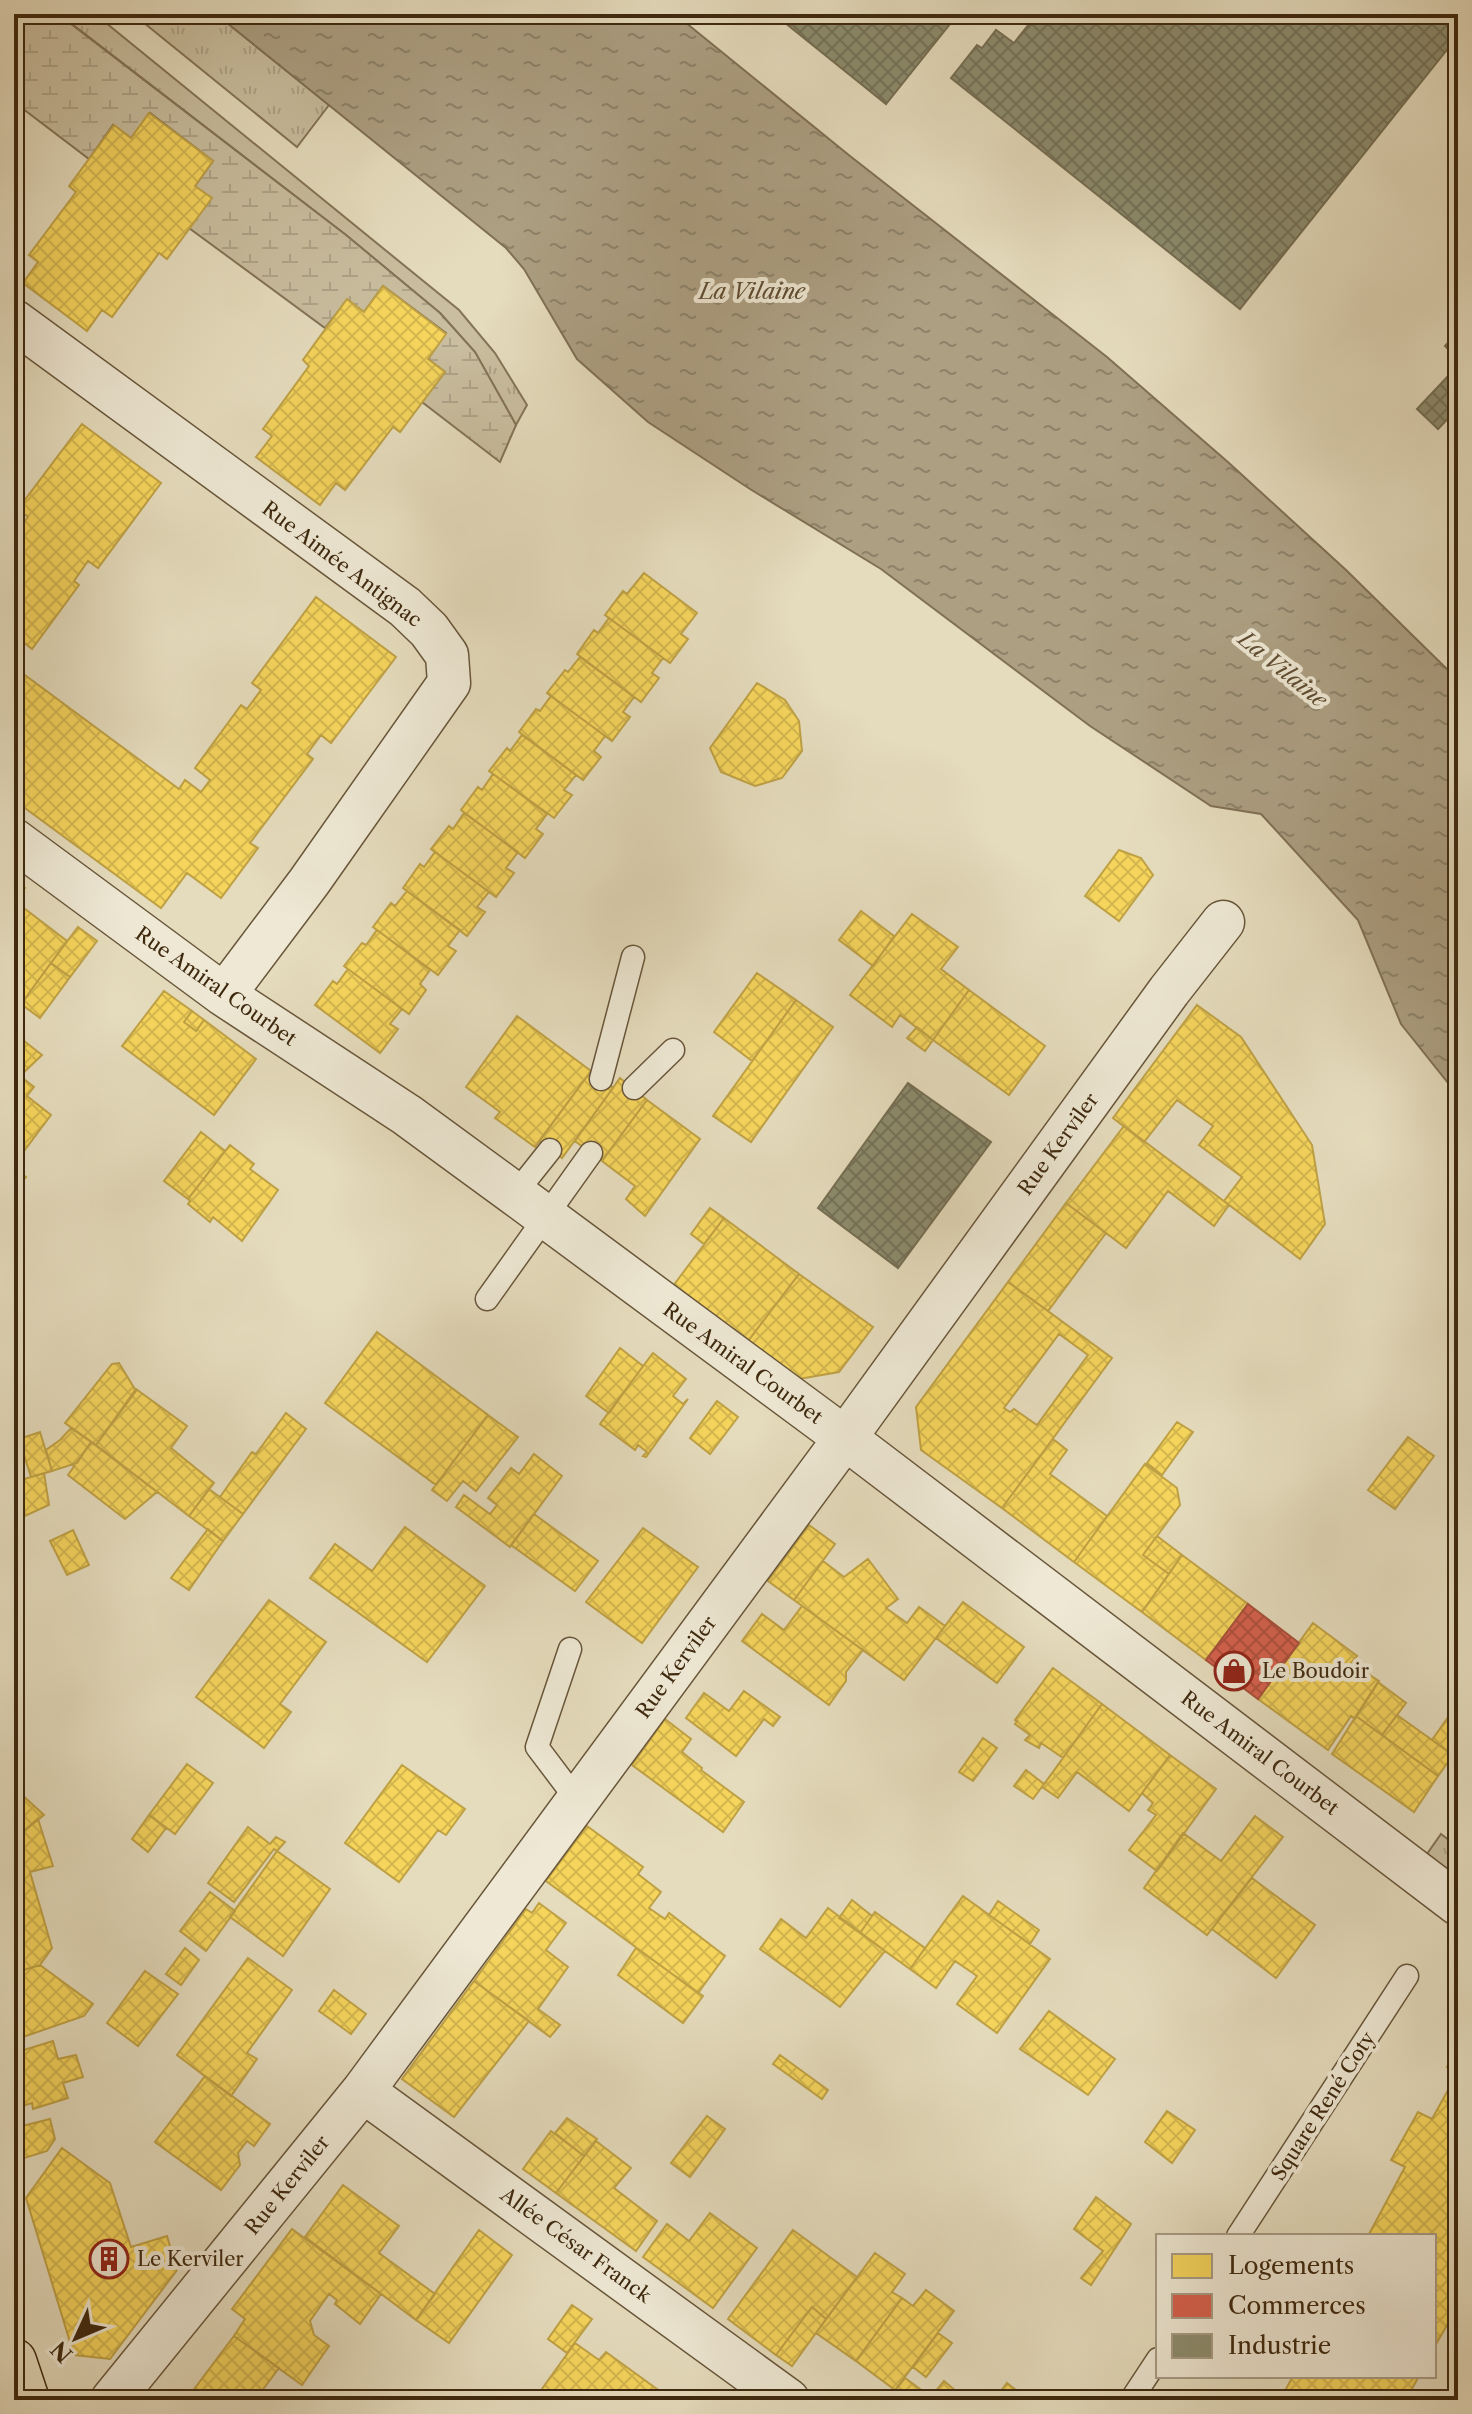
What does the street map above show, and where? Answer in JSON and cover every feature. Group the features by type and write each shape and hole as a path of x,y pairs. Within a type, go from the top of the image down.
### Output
{"main road":[{"path":"14,2361 27,2400"}],"street":[{"name":"Rue Aimée Antignac","path":"14,321 405,607 429,630 447,655 449,683 309,882 224,995"},
{"name":"Rue Amiral Courbet","path":"14,840 224,995 407,1115 845,1438 1458,1904"},
{"name":"Rue Kerviler","path":"112,2400 363,2091 845,1438 1169,991 1223,922"},
{"name":"Allée César Franck","path":"363,2091 788,2400"}],"lane":[{"path":"601,1079 633,957"},
{"path":"634,1088 673,1050"},
{"path":"487,1299 530,1206 550,1150"},
{"path":"530,1206 591,1153"},
{"path":"570,1649 537,1747 577,1800"},
{"name":"Square René Coty","path":"1239,2234 1407,1976"},
{"path":"1131,2400 1156,2362"}],"green space":[{"path":"14,14 58,14 346,235 440,313 475,352 516,425 500,462 422,402 445,372 428,359 446,333 383,286 364,312 347,300 325,328 189,228 195,186 213,161 150,113 131,138 113,125 89,159 14,102"},
{"path":"59,14 95,14 459,310 495,353 527,405 516,425 475,352 440,313 346,235"},
{"path":"133,14 216,14 329,105 297,147"},
{"path":"1441,1834 1458,1847 1458,1904 1415,1871"}],"water":[{"name":"La Vilaine","path":"216,14 675,14 1107,357 1229,463 1346,570 1458,680 1458,1126 1448,1083 1401,1024 1358,920 1261,814 1211,806 1090,726 881,569 648,422 577,359 524,269 506,248"}],"building: Logements":[{"path":"149,113 213,161 195,186 212,198 167,259 159,253 112,317 102,310 87,331 23,283 38,262 29,255 76,192 69,186 114,125 131,138"},
{"path":"383,286 446,334 428,359 445,372 400,432 393,427 345,490 336,483 320,505 256,457 272,436 263,429 309,366 303,360 347,299 364,312"},
{"path":"82,424 161,483 98,568 88,561 74,581 79,585 32,649 17,637 14,641 14,535 28,517 18,509"},
{"path":"644,573 697,613 681,634 688,639 670,663 605,615 623,591 627,594"},
{"path":"316,597 396,657 331,743 321,735 307,754 313,759 250,843 258,848 221,898 187,873 161,908 14,800 14,667 179,789 185,780 201,792 210,780 195,768 241,705 247,709 261,690 252,683"},
{"path":"609,618 663,658 652,673 659,678 641,702 577,654 594,630 598,633"},
{"path":"580,657 634,697 623,712 630,717 612,741 547,693"},
{"path":"757,683 785,700 799,721 802,751 782,778 755,786 721,772 710,748"},
{"path":"551,696 605,736 594,751 601,757 583,780 519,732 536,709 540,711"},
{"path":"522,735 576,775 564,790 572,795 554,818 489,771"},
{"path":"493,774 547,814 536,829 543,834 525,858 461,810 478,787 482,790"},
{"path":"464,813 518,852 506,868 514,873 496,897 431,849 449,826 453,829"},
{"path":"1119,850 1141,858 1153,875 1119,921 1085,896"},
{"path":"435,852 489,892 477,907 485,912 467,936 403,888 420,864 424,867"},
{"path":"14,880 25,888 14,902"},
{"path":"407,891 460,930 448,946 456,951 438,975 373,927 391,903 395,906"},
{"path":"16,902 67,941 21,1004 14,999"},
{"path":"861,911 894,936 873,966 839,940"},
{"path":"912,914 958,947 941,969 969,990 933,1040 900,1015 892,1027 850,995"},
{"path":"78,927 97,941 70,977 51,963"},
{"path":"377,930 430,970 420,984 426,990 409,1014 344,966"},
{"path":"51,963 70,977 40,1018 21,1004"},
{"path":"348,969 402,1009 390,1024 398,1029 380,1053 315,1005 333,981 337,984"},
{"path":"757,973 796,1000 752,1061 714,1032"},
{"path":"969,990 1045,1046 1009,1095 933,1040"},
{"path":"164,991 192,1011 184,1022 196,1031 204,1020 256,1059 214,1115 122,1046"},
{"path":"796,1000 833,1027 751,1142 713,1116"},
{"path":"1197,1005 1241,1037 1312,1145 1325,1224 1300,1259 1224,1201 1242,1177 1199,1145 1213,1126 1177,1100 1144,1142 1113,1118"},
{"path":"192,1011 204,1020 196,1031 184,1022"},
{"path":"517,1016 591,1071 535,1147 495,1118 500,1112 466,1087"},
{"path":"917,1027 933,1040 925,1051 907,1038"},
{"path":"14,1033 42,1055 20,1076 34,1087 27,1096 51,1115 24,1151 16,1145 14,1148"},
{"path":"591,1071 613,1088 562,1158 539,1141"},
{"path":"620,1078 647,1100 602,1161 575,1141"},
{"path":"647,1100 700,1139 645,1216 626,1199 635,1186 602,1161"},
{"path":"1124,1126 1229,1205 1214,1226 1168,1191 1126,1248 1066,1203"},
{"path":"201,1132 225,1151 188,1199 164,1181"},
{"path":"230,1145 254,1164 250,1169 278,1190 242,1241 213,1217 210,1222 188,1204 188,1199"},
{"path":"14,1168 26,1177 14,1193"},
{"path":"1066,1203 1106,1233 1048,1311 1008,1282"},
{"path":"710,1208 724,1218 704,1244 691,1234"},
{"path":"724,1218 799,1274 748,1341 673,1286"},
{"path":"799,1274 873,1327 839,1372 799,1379 748,1341"},
{"path":"1008,1282 1112,1358 1002,1508 921,1450 916,1407","holes":["1059,1334 1088,1355 1037,1425 1014,1409 1010,1412 1004,1408"]},
{"path":"377,1332 488,1415 436,1485 325,1403"},
{"path":"620,1348 643,1366 609,1413 586,1396"},
{"path":"653,1353 686,1379 673,1396 683,1404 688,1399 646,1457 643,1456 647,1452 638,1445 635,1450 600,1424"},
{"path":"119,1363 136,1391 96,1445 65,1423 112,1364"},
{"path":"136,1389 187,1426 171,1448 214,1483 189,1516 96,1445"},
{"path":"717,1401 738,1417 710,1454 690,1438"},
{"path":"286,1413 306,1429 243,1514 220,1497 252,1452 256,1454"},
{"path":"488,1415 518,1437 476,1491 463,1481 447,1501 432,1490"},
{"path":"1177,1422 1193,1432 1162,1475 1147,1463"},
{"path":"71,1428 91,1442 77,1463 52,1471 46,1450"},
{"path":"40,1432 52,1471 31,1477 19,1439"},
{"path":"1408,1437 1434,1456 1395,1509 1368,1490"},
{"path":"1053,1439 1067,1450 1050,1474 1107,1516 1074,1562 1002,1508"},
{"path":"91,1442 157,1492 125,1519 68,1475"},
{"path":"534,1454 562,1476 510,1547 456,1507 464,1495 490,1514 497,1505 488,1498 511,1468 519,1474"},
{"path":"1145,1464 1177,1488 1180,1505 1143,1555 1169,1574 1142,1612 1074,1562"},
{"path":"44,1473 49,1505 14,1521 14,1482"},
{"path":"209,1489 243,1514 223,1541 189,1516"},
{"path":"534,1514 598,1561 575,1591 511,1545"},
{"path":"809,1525 835,1544 794,1600 768,1581"},
{"path":"405,1527 485,1586 427,1662 310,1578 335,1544 372,1571"},
{"path":"643,1528 698,1567 642,1643 586,1602"},
{"path":"208,1529 223,1541 189,1590 171,1578"},
{"path":"73,1530 89,1565 67,1575 50,1541"},
{"path":"1157,1536 1182,1555 1169,1574 1143,1555"},
{"path":"1182,1555 1248,1604 1206,1660 1142,1612"},
{"path":"868,1559 898,1599 886,1608 907,1623 919,1607 945,1626 904,1680 794,1600 823,1561 844,1577"},
{"path":"269,1600 326,1642 280,1704 291,1712 264,1748 196,1697"},
{"path":"963,1602 1024,1647 997,1683 936,1638"},
{"path":"802,1606 863,1650 846,1672 846,1681 829,1705 742,1641 762,1614 784,1630"},
{"path":"1313,1623 1357,1656 1351,1663 1379,1681 1355,1719 1351,1716 1328,1750 1258,1699"},
{"path":"1053,1668 1102,1704 1063,1758 1041,1743 1039,1748 1025,1740 1030,1735 1015,1724"},
{"path":"1378,1682 1406,1703 1382,1735 1356,1716"},
{"path":"744,1691 780,1717 773,1726 764,1719 736,1756 686,1718 704,1693 729,1711"},
{"path":"1458,1703 1458,1748 1453,1755 1432,1740"},
{"path":"1102,1704 1170,1755 1129,1811 1077,1772 1058,1798 1042,1787"},
{"path":"1397,1715 1453,1755 1438,1776 1382,1735"},
{"path":"1356,1716 1438,1776 1414,1812 1332,1754"},
{"path":"665,1719 691,1739 682,1752 744,1802 723,1832 632,1765"},
{"path":"983,1738 997,1748 973,1781 959,1772"},
{"path":"1170,1755 1216,1789 1157,1871 1129,1850 1156,1815 1148,1810 1153,1803 1142,1793"},
{"path":"187,1764 213,1783 175,1834 149,1815"},
{"path":"402,1765 465,1809 446,1835 438,1830 399,1882 345,1843"},
{"path":"1026,1770 1044,1784 1033,1799 1014,1786"},
{"path":"14,1773 20,1793 44,1815 14,1839"},
{"path":"149,1815 166,1828 148,1852 132,1839"},
{"path":"1255,1816 1283,1837 1207,1935 1144,1888 1183,1833 1221,1861"},
{"path":"38,1819 53,1866 30,1872 52,1948 40,1965 14,1973 14,1839"},
{"path":"587,1826 643,1867 638,1874 661,1892 649,1908 665,1919 669,1913 725,1956 698,1993 546,1881"},
{"path":"248,1827 270,1844 276,1837 285,1842 277,1851 274,1849 234,1902 208,1883"},
{"path":"277,1851 330,1889 283,1956 230,1917"},
{"path":"1252,1878 1315,1925 1276,1978 1212,1929"},
{"path":"210,1892 235,1911 206,1951 180,1931"},
{"path":"963,1896 1050,1959 997,2033 957,2004 977,1976 955,1961 936,1988 910,1969"},
{"path":"852,1900 872,1916 860,1933 839,1918"},
{"path":"998,1901 1039,1930 1030,1944 989,1915"},
{"path":"539,1903 566,1923 546,1950 568,1967 538,2009 560,2025 550,2037 474,1981 526,1909 532,1913"},
{"path":"828,1908 885,1951 840,2007 760,1949 781,1919 806,1938"},
{"path":"875,1912 925,1948 910,1969 860,1933"},
{"path":"185,1948 199,1960 181,1985 166,1974"},
{"path":"636,1948 703,1996 683,2023 618,1975"},
{"path":"248,1958 292,1990 247,2053 257,2059 231,2096 177,2055"},
{"path":"40,1965 93,2004 84,2016 14,2040 14,1973"},
{"path":"145,1971 178,1994 138,2046 107,2023"},
{"path":"474,1981 529,2021 454,2117 402,2079"},
{"path":"334,1990 366,2014 351,2034 319,2011"},
{"path":"1049,2011 1115,2059 1088,2095 1020,2049"},
{"path":"53,2041 58,2059 76,2055 83,2077 63,2083 68,2098 33,2109 32,2103 19,2107 14,2090 14,2053"},
{"path":"1458,2047 1458,2072 1447,2067"},
{"path":"780,2055 828,2090 822,2099 773,2064"},
{"path":"1458,2072 1458,2321 1451,2318 1436,2344 1436,2234 1369,2234 1405,2167 1391,2160 1418,2112 1432,2119"},
{"path":"205,2076 270,2124 254,2146 247,2141 238,2153 240,2165 221,2190 155,2142"},
{"path":"1167,2111 1195,2130 1172,2163 1145,2142"},
{"path":"707,2116 725,2129 690,2177 671,2163"},
{"path":"567,2118 597,2139 584,2156 555,2133"},
{"path":"50,2119 55,2139 47,2151 15,2161 14,2128"},
{"path":"551,2131 584,2156 556,2193 523,2169"},
{"path":"596,2141 631,2168 614,2188 657,2221 636,2251 556,2193"},
{"name":"Le Kerviler","path":"62,2148 110,2183 131,2247 167,2236 177,2270 110,2359 74,2355 26,2198"},
{"path":"343,2185 399,2226 379,2253 435,2294 416,2320 305,2237"},
{"path":"1096,2197 1131,2224 1091,2285 1081,2278 1103,2251 1074,2229"},
{"path":"710,2213 757,2248 713,2308 643,2257 667,2224 689,2241"},
{"path":"292,2229 381,2294 360,2324 335,2304 337,2300 329,2294 310,2321 314,2335 329,2346 302,2385 234,2336 245,2319 232,2309"},
{"path":"479,2230 512,2255 449,2343 416,2320"},
{"path":"793,2230 857,2277 826,2319 812,2307 776,2355 728,2319"},
{"path":"875,2253 905,2274 892,2292 902,2298 856,2361 816,2333"},
{"path":"926,2290 954,2311 895,2390 856,2361 902,2298 913,2306"},
{"path":"572,2305 592,2319 567,2353 548,2339"},
{"path":"812,2307 826,2319 792,2366 776,2355"},
{"path":"938,2333 952,2343 926,2377 913,2367"},
{"path":"234,2336 279,2368 255,2400 186,2400"},
{"path":"575,2343 599,2360 606,2352 661,2392 655,2400 534,2400"},
{"path":"905,2378 931,2397 944,2381 963,2397 962,2400 888,2400"},
{"path":"1292,2378 1418,2378 1406,2400 1280,2400"},
{"path":"1007,2383 1020,2393 1015,2400 994,2400"}],"building: Commerces":[{"path":"1248,1604 1299,1643 1258,1699 1206,1660"}],"building: Industrie":[{"path":"774,14 958,14 886,104"},
{"path":"1037,14 1458,14 1458,36 1240,309 951,78 977,45 982,48 996,30 1014,43"},
{"path":"1458,332 1458,359 1445,346"},
{"path":"1451,373 1458,380 1458,408 1438,429 1417,409"},
{"path":"908,1083 991,1142 898,1268 818,1208"}],"place":[{"name":"Le Boudoir","path":"1234,1671"},
{"name":"Le Kerviler","path":"109,2259"}]}
